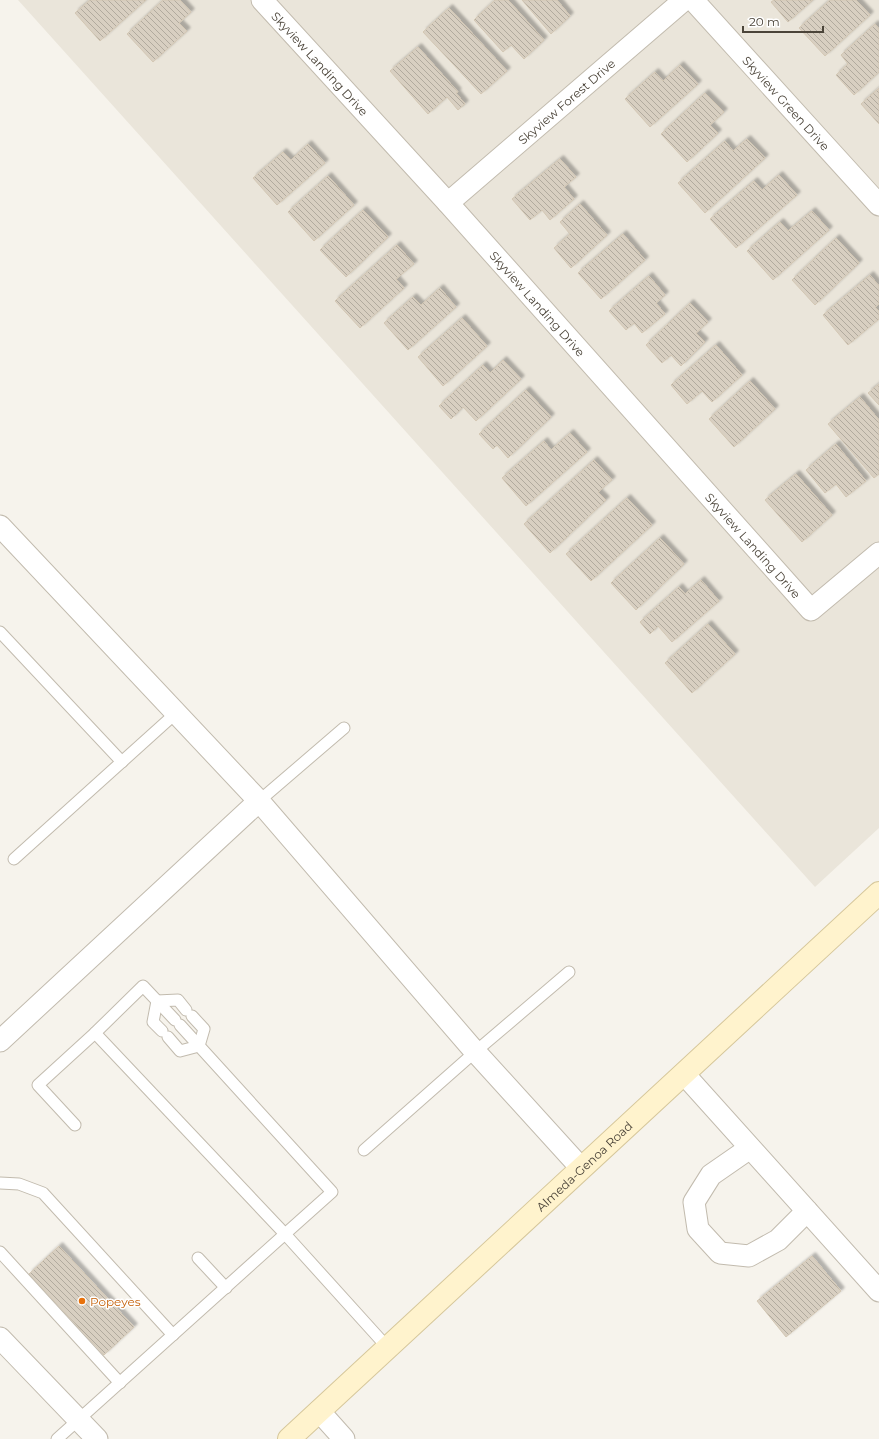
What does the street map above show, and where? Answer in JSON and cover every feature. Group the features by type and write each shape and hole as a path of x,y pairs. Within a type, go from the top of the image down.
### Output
{"main road":[{"name":"Almeda-Genoa Road","path":"289,1439 879,893"}],"street":[{"name":"Skyview Landing Drive","path":"262,0 448,203 811,610 879,553"},
{"name":"Skyview Forest Drive","path":"448,203 684,0"},
{"name":"Skyview Green Drive","path":"693,0 879,205"},
{"path":"0,526 259,801 475,1052 582,1168"},
{"path":"0,1041 259,801"},
{"path":"684,1074 879,1291"},
{"path":"750,1148 711,1175 694,1202 698,1229 715,1248 720,1253 749,1256 778,1240 807,1211"},
{"path":"0,1338 97,1439"},
{"path":"319,1411 344,1439"}],"lane":[{"path":"0,632 122,762"},
{"path":"14,859 176,713"},
{"path":"259,801 344,728"},
{"path":"364,1150 475,1052 569,972"},
{"path":"57,1439 332,1192 143,986 95,1033 38,1085 76,1125"},
{"path":"157,1001 178,1000 204,1029 199,1046"},
{"path":"157,1001 153,1022 180,1051 199,1046"},
{"path":"95,1033 285,1234 388,1348"},
{"path":"0,1183 19,1184 43,1193 173,1335"},
{"path":"0,1252 120,1383"},
{"path":"198,1258 226,1288"}],"shaded area":[{"path":"18,0 879,0 879,828 815,887"}],"building":[{"path":"90,0 146,0 100,41 75,13"},
{"path":"163,0 180,0 191,12 179,23 187,31 153,62 127,34"},
{"path":"495,0 508,0 544,40 524,59 511,45 503,52 474,20"},
{"path":"522,0 557,0 570,16 551,34"},
{"path":"774,0 813,0 788,22 771,2"},
{"path":"830,0 856,0 870,15 825,56 799,28"},
{"path":"449,8 507,71 481,94 423,32"},
{"path":"875,24 879,29 879,72 854,95 836,75 848,64 841,55"},
{"path":"418,47 458,92 456,93 465,104 458,110 447,97 428,114 390,71"},
{"path":"680,65 698,84 650,127 625,99 655,72 663,81"},
{"path":"879,88 879,124 861,104"},
{"path":"705,93 724,112 710,125 718,133 687,162 661,134"},
{"path":"747,139 765,158 705,213 678,183 725,141 733,151"},
{"path":"308,144 325,163 277,205 253,178 283,152 291,160"},
{"path":"560,159 576,177 564,187 574,199 550,220 542,210 530,220 512,199"},
{"path":"779,175 797,195 736,248 710,219 754,181 762,190"},
{"path":"328,176 354,205 314,241 288,212"},
{"path":"580,204 607,235 571,268 554,248 570,234 560,222"},
{"path":"363,210 388,237 346,277 320,250"},
{"path":"812,211 829,230 773,280 747,251 780,222 788,231"},
{"path":"623,234 645,260 601,299 578,273"},
{"path":"836,238 859,263 815,305 792,280"},
{"path":"397,245 414,264 396,279 404,288 360,328 335,301"},
{"path":"870,275 879,286 879,304 875,307 879,311 879,319 848,345 823,315"},
{"path":"649,276 665,295 656,303 665,314 642,333 634,323 626,330 609,311"},
{"path":"440,288 456,307 408,350 384,323 413,297 421,305"},
{"path":"690,303 708,322 696,333 705,342 681,366 671,355 662,363 646,345"},
{"path":"462,318 487,346 443,386 418,357"},
{"path":"716,345 742,375 712,402 702,391 687,404 671,385"},
{"path":"503,360 521,379 476,421 463,407 451,419 439,406 483,365 490,373"},
{"path":"750,381 775,409 734,447 709,419"},
{"path":"879,384 879,405 868,393"},
{"path":"526,390 551,417 508,458 497,445 493,449 479,434"},
{"path":"860,397 879,420 879,474 874,478 828,424"},
{"path":"570,433 587,452 526,506 502,478 544,441 551,450"},
{"path":"836,444 866,481 846,497 836,484 825,493 806,470"},
{"path":"594,460 612,480 598,492 606,500 550,553 524,524"},
{"path":"796,474 832,515 802,542 765,500"},
{"path":"627,498 652,525 591,581 566,554"},
{"path":"660,538 684,564 636,610 611,583"},
{"path":"701,580 719,601 672,642 658,626 650,634 640,622 679,587 685,594"},
{"path":"708,624 735,654 692,693 665,663"},
{"name":"Popeyes","path":"59,1246 134,1327 104,1355 29,1274"},
{"path":"812,1256 841,1291 786,1337 757,1301"}],"place":[{"name":"Popeyes","path":"82,1301"}]}
